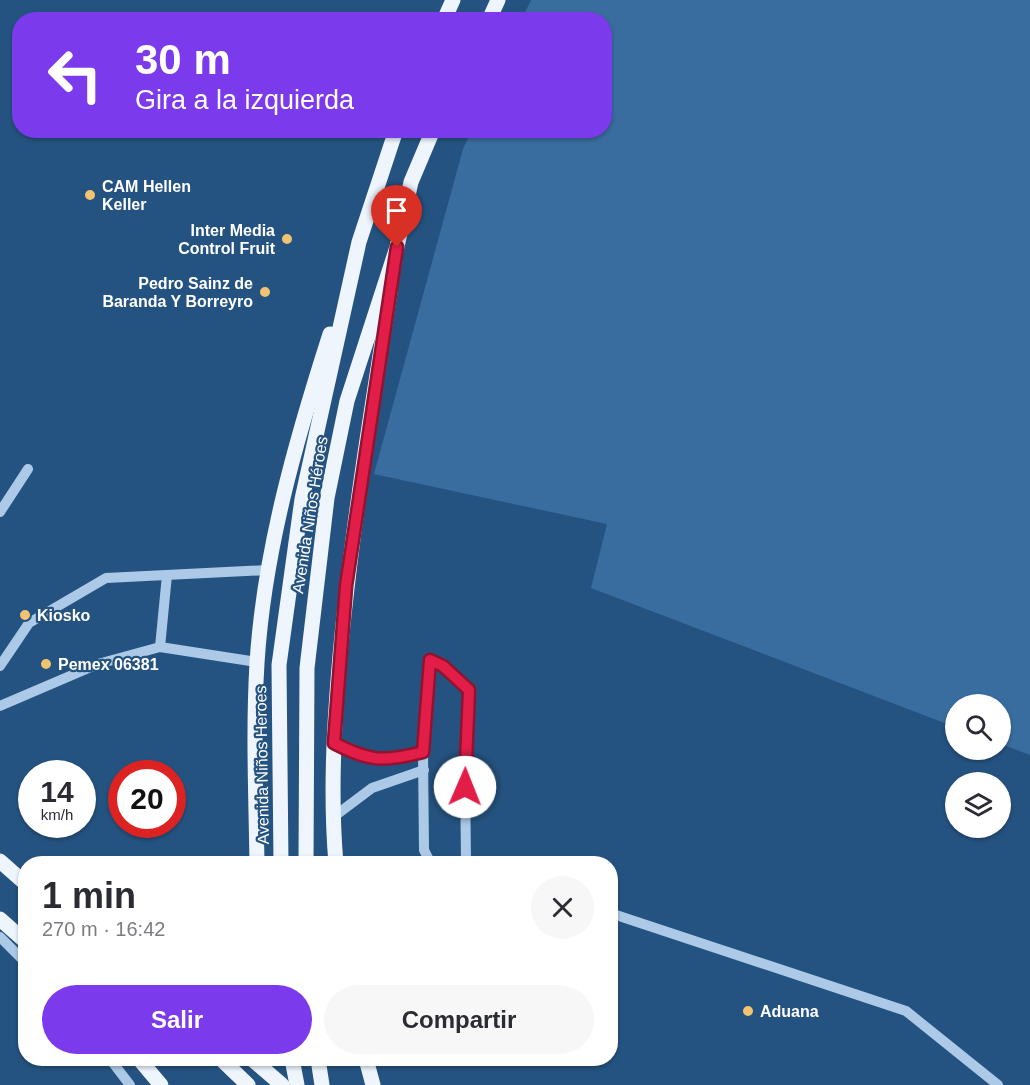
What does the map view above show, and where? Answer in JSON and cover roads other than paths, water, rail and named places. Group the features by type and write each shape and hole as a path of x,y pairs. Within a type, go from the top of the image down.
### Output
{"main road":[{"name":"Avenida Niños Héroes","path":"279,665 302,500 359,243 393,138"},
{"name":"Avenida Niños Héroes","path":"306,856 307,668 327,498 347,401 397,247 411,182 430,138"},
{"path":"257,856 255,734 257,662 268,570 300,426 359,243"},
{"path":"335,856 332,818 334,743 346,586 397,247"},
{"name":"Avenida Niños Heroes","path":"279,665 281,856"},
{"path":"0,861 18,877"},
{"path":"0,919 18,935"},
{"path":"145,1066 160,1085"},
{"path":"228,1066 248,1085"},
{"path":"260,1066 282,1085"},
{"path":"293,1066 297,1085"},
{"path":"319,1066 322,1085"},
{"path":"368,1066 373,1085"}],"lane":[{"path":"0,512 28,469"},
{"path":"0,666 29,623 106,578 268,570"},
{"path":"160,647 167,575"},
{"path":"0,706 98,664 160,647 257,662"},
{"path":"427,856 424,850 423,752 430,660 443,666 469,690 465,768 466,856"},
{"path":"334,743 361,757 393,760 423,752"},
{"path":"332,818 372,788 424,770"},
{"path":"618,916 906,1011 998,1085"},
{"path":"0,937 18,955"},
{"path":"115,1066 130,1085"}],"place":[{"name":"CAM Hellen Keller","path":"90,195"},
{"name":"Inter Media Control Fruit","path":"287,239"},
{"name":"Pedro Sainz de Baranda Y Borreyro","path":"265,292"},
{"name":"Kiosko","path":"25,615"},
{"name":"Pemex 06381","path":"46,664"},
{"name":"Aduana","path":"748,1011"}]}
